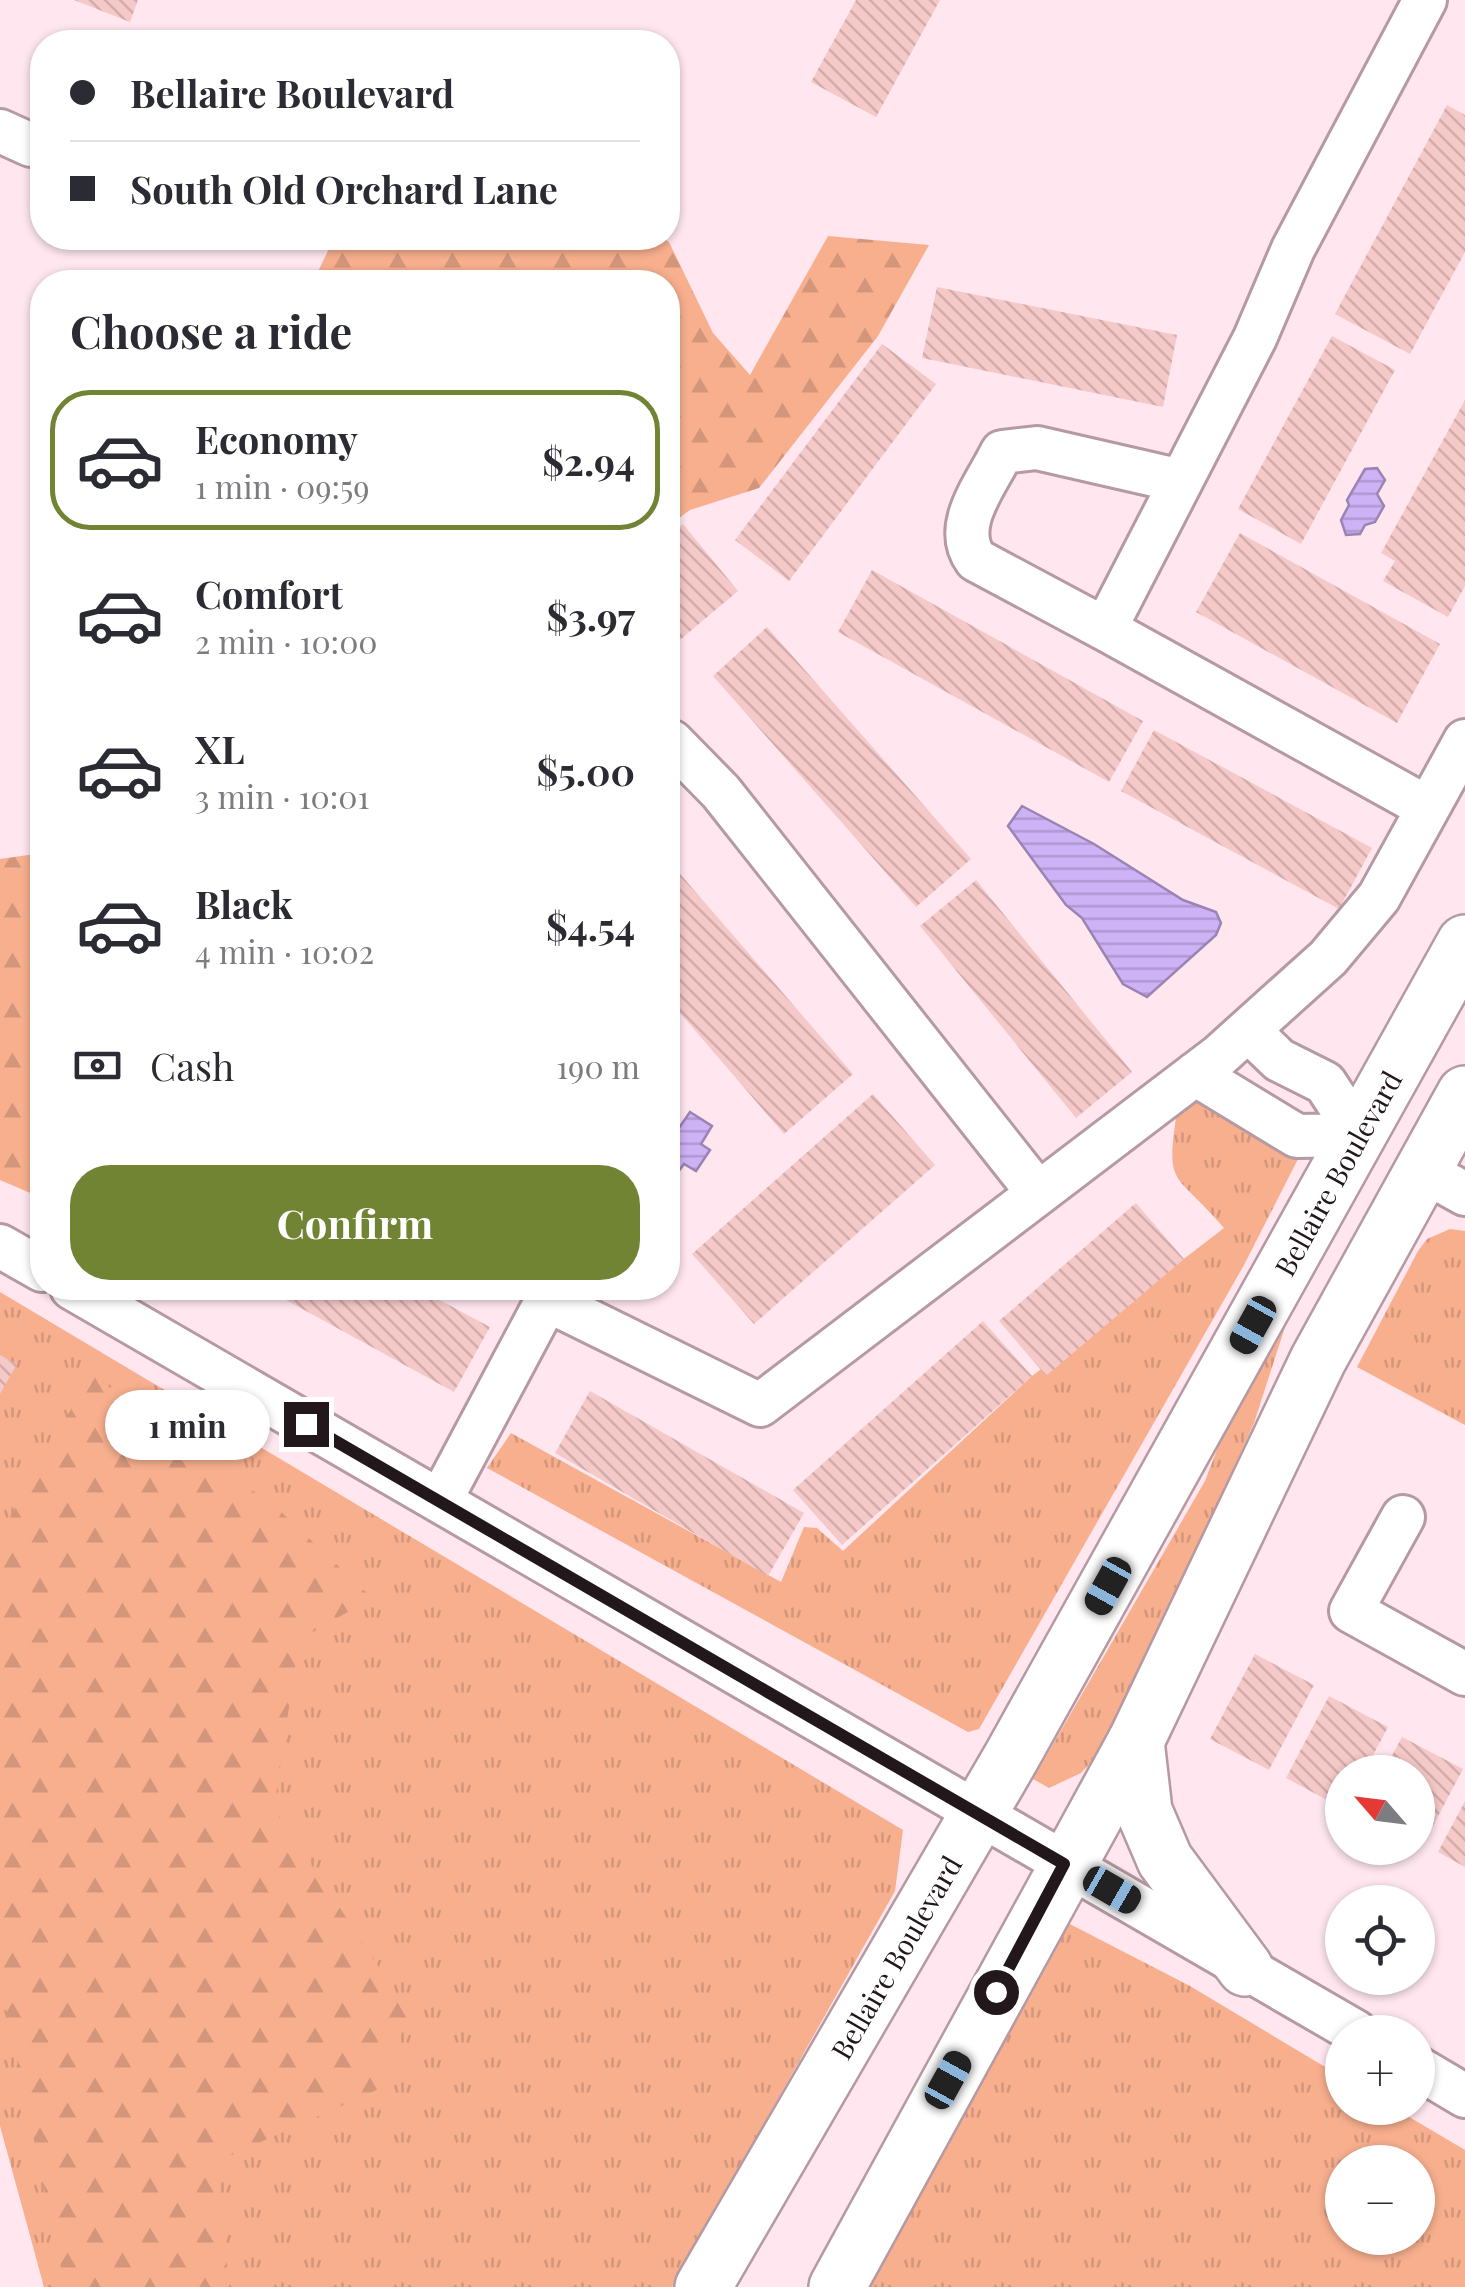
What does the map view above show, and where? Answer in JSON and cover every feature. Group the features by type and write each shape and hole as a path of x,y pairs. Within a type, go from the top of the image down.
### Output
{"main road":[{"name":"Bellaire Boulevard","path":"703,2287 977,1812 1465,943"},
{"path":"837,2287 1064,1864 1136,1741 1318,1360 1442,1182 1465,1094"},
{"path":"1359,1135 1442,1182"},
{"path":"1136,1741 1144,1811 1164,1860 1245,1968"}],"street":[{"path":"1105,629 1255,338 1292,249 1425,0"},
{"path":"1181,481 1036,448 1002,452 965,527 965,546 976,560 1428,808"},
{"path":"553,1300 760,1405 1195,1074 1328,958 1379,897 1465,741"},
{"path":"680,750 722,792 1038,1193"},
{"path":"1248,1030 1279,1060 1325,1082 1359,1135"},
{"path":"1195,1074 1296,1136 1359,1135"},
{"path":"0,1246 30,1263"},
{"path":"93,1300 1327,2015"},
{"path":"440,1501 538,1300"},
{"path":"1403,1518 1351,1611 1465,1674"},
{"path":"1435,2078 1465,2096"}],"green space":[{"path":"828,236 929,245 878,336 759,488 690,510 680,517 680,270 319,270 328,250 673,250 713,333 750,375"},
{"path":"30,855 30,1193 0,1180 0,859"},
{"path":"1203,1098 1299,1157 1244,1265 979,1729 968,1732 487,1468 511,1433 781,1582 804,1527 817,1528 843,1551 1032,1376 1224,1228 1183,1185 1173,1165 1178,1104"},
{"path":"1450,1229 1465,1231 1465,1425 1357,1367 1418,1251 1427,1239"},
{"path":"0,1292 903,1830 895,1891 672,2287 44,2287 0,2126"},
{"path":"1277,1317 1286,1324 1254,1423 1160,1632 1095,1758 1081,1773 1049,1788 1033,1779 1205,1481 1244,1379"},
{"path":"91,1374 278,1509 372,1598 299,1640 274,1808 409,2013 381,2088 218,2161 229,2287 65,2287 0,1980 0,1535"},
{"path":"1062,1920 1190,1986 1325,2067 1325,2125 1423,2125 1465,2150 1465,2287 856,2287"}],"shaded area":[{"path":"1377,468 1385,480 1377,494 1384,506 1375,522 1365,525 1360,534 1346,535 1341,520 1349,505 1347,500 1365,469"},
{"path":"1022,806 1094,844 1183,900 1216,912 1221,923 1216,935 1147,997 1123,984 1082,918 1066,905 1008,826"},
{"path":"690,1112 712,1126 701,1144 710,1150 696,1171 684,1164 680,1169 680,1127"}],"building":[{"path":"74,0 138,0 130,22"},
{"path":"856,0 940,0 876,117 811,82"},
{"path":"1447,105 1465,115 1465,252 1410,354 1335,314"},
{"path":"937,287 1177,335 1163,407 922,358"},
{"path":"1332,336 1395,370 1301,544 1238,509"},
{"path":"882,344 936,384 789,581 735,540"},
{"path":"1465,400 1465,586 1448,617 1383,581 1395,561 1381,553"},
{"path":"683,524 738,591 680,640"},
{"path":"1240,533 1440,644 1397,723 1196,612"},
{"path":"872,570 1143,721 1109,782 838,632"},
{"path":"767,627 971,859 916,907 713,676"},
{"path":"1154,730 1372,848 1339,909 1121,791"},
{"path":"680,874 853,1074 784,1134 680,1013"},
{"path":"976,880 1132,1072 1076,1118 920,926"},
{"path":"873,1094 935,1165 754,1324 692,1254"},
{"path":"1136,1203 1184,1259 1046,1376 999,1321"},
{"path":"286,1300 439,1300 490,1327 454,1392"},
{"path":"983,1321 1032,1376 842,1545 793,1490"},
{"path":"0,1355 17,1364 0,1394"},
{"path":"590,1391 804,1513 768,1576 555,1453"},
{"path":"1255,1654 1314,1685 1269,1770 1210,1739"},
{"path":"1329,1696 1388,1727 1373,1755 1325,1755 1325,1799 1286,1778"},
{"path":"1402,1737 1463,1769 1435,1822 1435,1755 1392,1755"},
{"path":"1465,1801 1465,1867 1438,1852"}],"route":[{"path":"306,1424 1064,1864 996,1992"}]}
